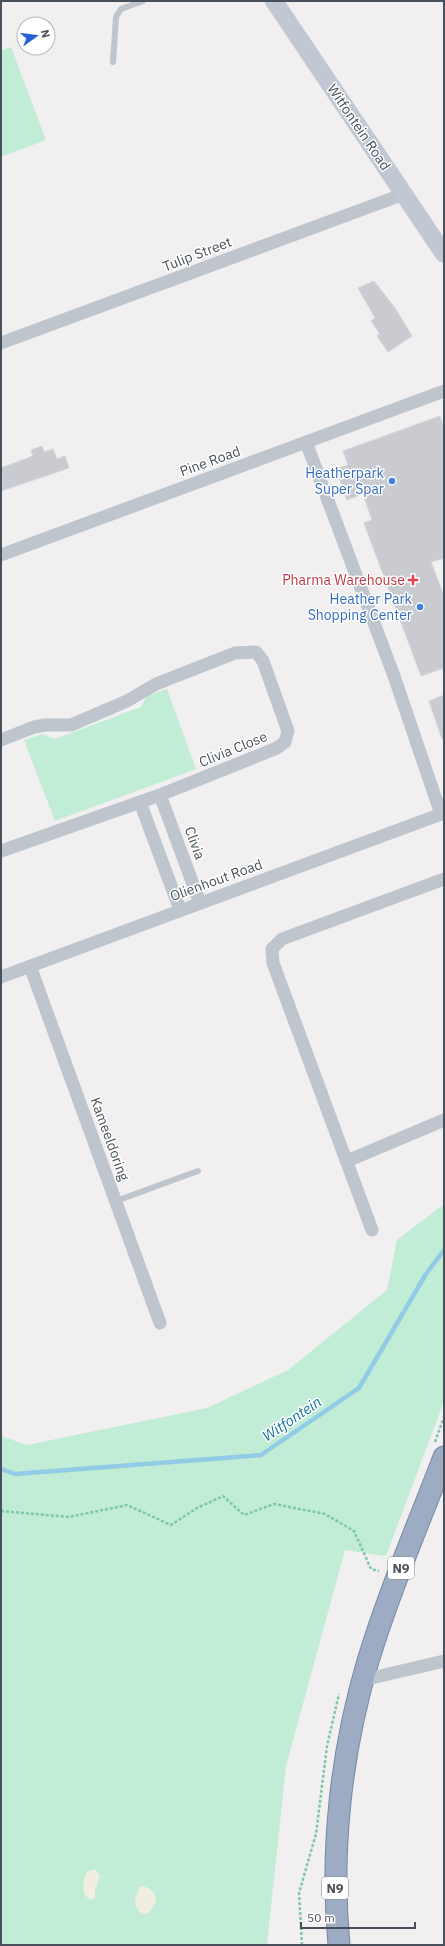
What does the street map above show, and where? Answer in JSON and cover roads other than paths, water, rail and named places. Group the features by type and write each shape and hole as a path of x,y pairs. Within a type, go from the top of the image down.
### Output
{"highway":[{"name":"N9","path":"339,1945 335,1894 336,1848 345,1766 363,1680 393,1590 444,1457"}],"main road":[{"name":"Witfontein Road","path":"274,1 444,254"}],"street":[{"name":"Tulip Street","path":"1,343 404,194"},
{"name":"Pine Road","path":"1,555 444,391"},
{"name":"Olienhout Road","path":"1,976 443,814 394,676 306,442"},
{"name":"Clivia Close","path":"1,740 34,727 45,725 71,725 127,701 156,684 235,654 256,652 270,678 288,731 285,742 277,748 160,795 1,851"},
{"name":"Clivia","path":"160,795 200,903"},
{"path":"140,802 180,910"},
{"path":"372,1230 274,963 272,949 282,938 444,879"},
{"name":"Kameeldoring","path":"30,966 160,1323"},
{"path":"347,1161 444,1120"},
{"path":"363,1680 444,1661"}],"lane":[{"path":"113,62 116,17 121,9 143,1"},
{"path":"116,1201 198,1171"}],"waterway":[{"name":"Witfontein","path":"1,1469 15,1474 261,1455 359,1388 426,1274 444,1250"}],"place":[{"name":"Heatherpark Super Spar","path":"392,481"},
{"name":"Pharma Warehouse","path":"413,580"},
{"name":"Heather Park Shopping Center","path":"420,607"}]}
